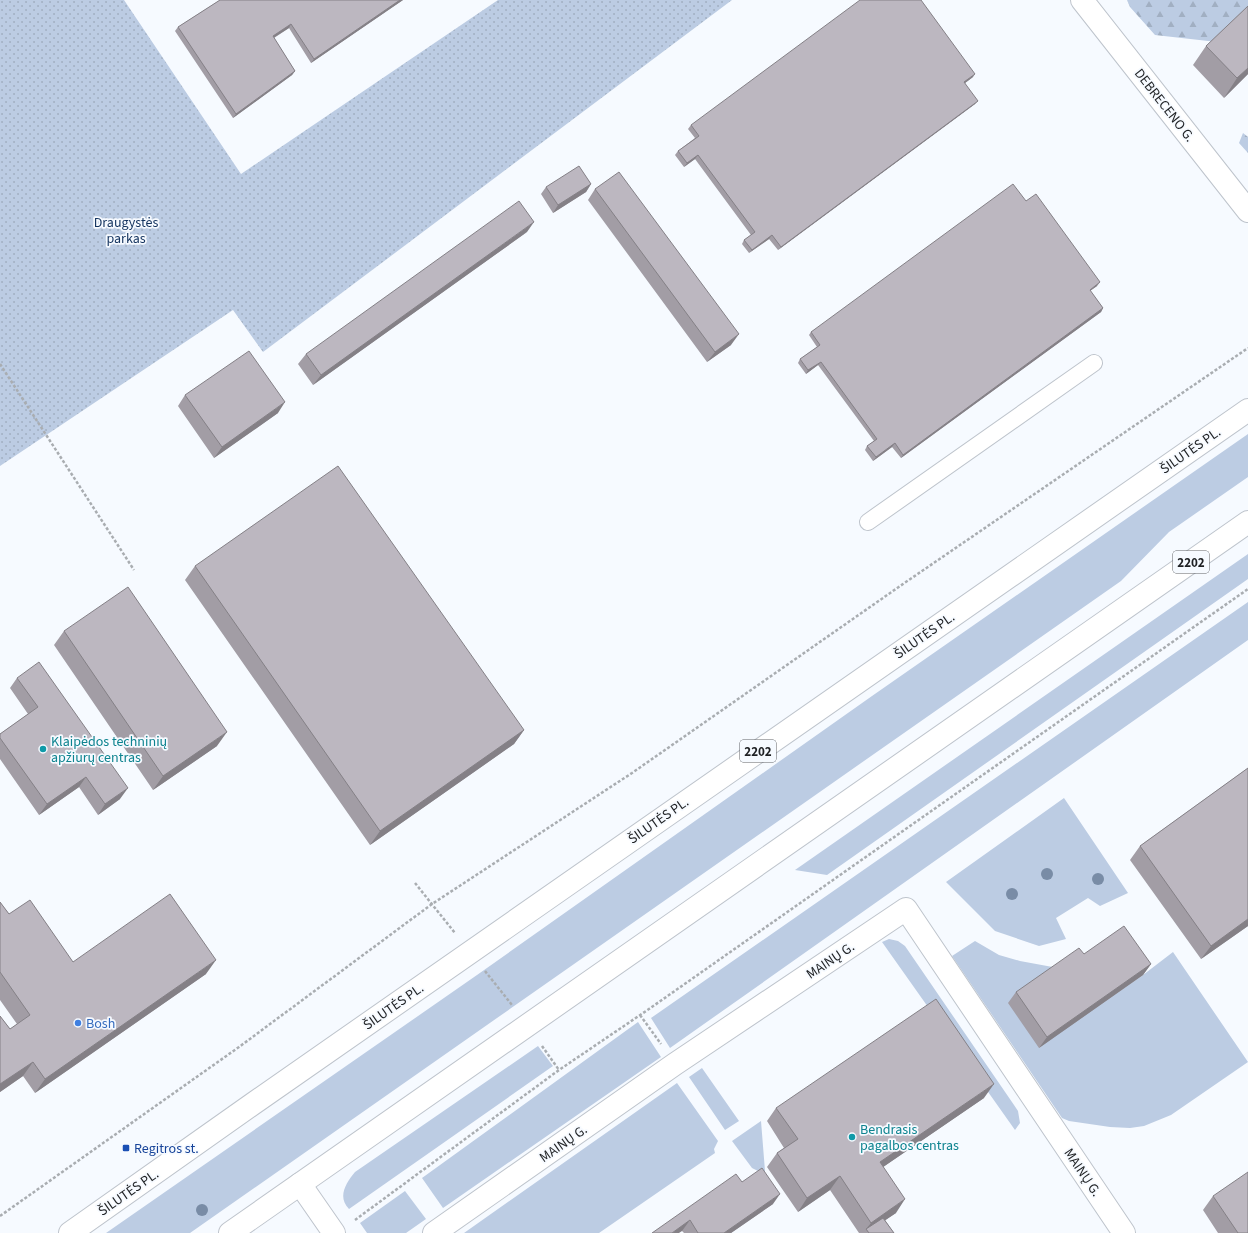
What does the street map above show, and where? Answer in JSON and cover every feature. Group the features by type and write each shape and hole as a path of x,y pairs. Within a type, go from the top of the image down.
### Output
{"main road":[{"name":"DEBRECENO G.","path":"1082,0 1248,211"},
{"name":"ŠILUTĖS PL.","path":"70,1233 470,952 1248,410"},
{"name":"2202","path":"230,1233 1248,522"},
{"name":"MAINŲ G.","path":"434,1233 675,1064 906,909 1124,1233"},
{"path":"300,1184 342,1228"}],"lane":[{"path":"868,522 1094,363"}],"path":[{"path":"0,1216 239,1047 432,904 632,773 1248,348"},
{"path":"0,364 134,570"},
{"path":"342,1228 559,1070 640,1015 1248,589"},
{"path":"414,883 527,1025 559,1070"},
{"path":"640,1015 675,1064"}],"green space":[{"name":"Draugystės parkas","path":"0,0 124,0 241,174 498,0 732,0 263,352 233,310 0,466"},
{"path":"1127,0 1248,0 1248,12 1217,42 1155,35 1130,7"},
{"path":"1243,133 1248,137 1248,153 1239,143"},
{"path":"1248,434 1248,477 1169,532 1121,581 190,1233 106,1233 477,975 872,696"},
{"path":"1248,554 1248,579 827,875 795,870"},
{"path":"1248,602 1248,640 670,1048 651,1018"},
{"path":"1064,798 1128,893 1100,906 1088,898 1056,918 1066,939 1039,946 995,931 946,882"},
{"path":"889,939 898,941 905,946 1018,1111 1020,1123 1015,1130 882,942"},
{"path":"975,941 999,955 1020,961 1058,968 1039,1047 1143,975 1173,952 1248,1062 1171,1115 1144,1126 1130,1128 1110,1127 1069,1121 1062,1118 952,956"},
{"path":"638,1022 661,1057 443,1208 422,1178"},
{"path":"538,1046 553,1066 349,1209 345,1204 343,1195 346,1185 355,1172"},
{"path":"702,1068 739,1121 725,1130 689,1077"},
{"path":"677,1083 718,1141 714,1149 715,1153 599,1233 464,1233"},
{"path":"761,1121 765,1171 758,1171 752,1168 732,1141"},
{"path":"405,1191 426,1219 406,1233 367,1233 360,1223"}],"building":[{"path":"220,0 400,0 314,59 291,24 273,36 295,71 236,114 178,27"},
{"path":"860,0 921,0 975,74 964,82 978,101 781,247 772,235 752,250 744,240 755,232 698,155 687,163 678,151 699,136 691,125"},
{"path":"1248,6 1248,68 1237,78 1206,46"},
{"path":"579,166 591,184 558,205 546,187"},
{"path":"619,172 739,334 715,352 595,189"},
{"path":"1013,184 1026,201 1036,194 1100,282 1090,290 1103,308 903,455 895,443 876,457 867,446 877,439 821,362 808,370 800,359 820,345 811,332"},
{"path":"519,201 534,222 321,375 306,354"},
{"path":"249,351 285,402 222,447 185,395"},
{"path":"338,466 524,730 380,831 195,566"},
{"path":"128,587 227,732 163,776 64,631"},
{"name":"Klaipėdos techninių apžiurų centras","path":"39,662 128,788 105,804 86,777 47,804 0,738 0,734 38,707 17,678"},
{"path":"1248,768 1248,919 1211,946 1140,846"},
{"path":"170,894 216,960 45,1079 33,1062 0,1084 0,1016 10,1029 30,1015 0,972 0,902 9,914 30,900 73,962"},
{"path":"1124,926 1151,964 1047,1037 1016,992 1079,948 1084,954"},
{"name":"Bendrasis pagalbos centras","path":"936,999 994,1084 880,1162 905,1199 871,1223 840,1176 807,1198 777,1153 798,1139 776,1108"},
{"path":"762,1168 780,1194 724,1233 698,1233 690,1220 672,1233 652,1233 736,1174 742,1182"},
{"path":"1248,1172 1248,1233 1238,1233 1213,1196"},
{"path":"883,1218 894,1233 869,1233 866,1229"}],"place":[{"name":"Klaipėdos techninių apžiurų centras","path":"43,749"},
{"name":"Bosh","path":"78,1023"},
{"name":"Bendrasis pagalbos centras","path":"852,1137"},
{"name":"Regitros st.","path":"126,1148"}]}
